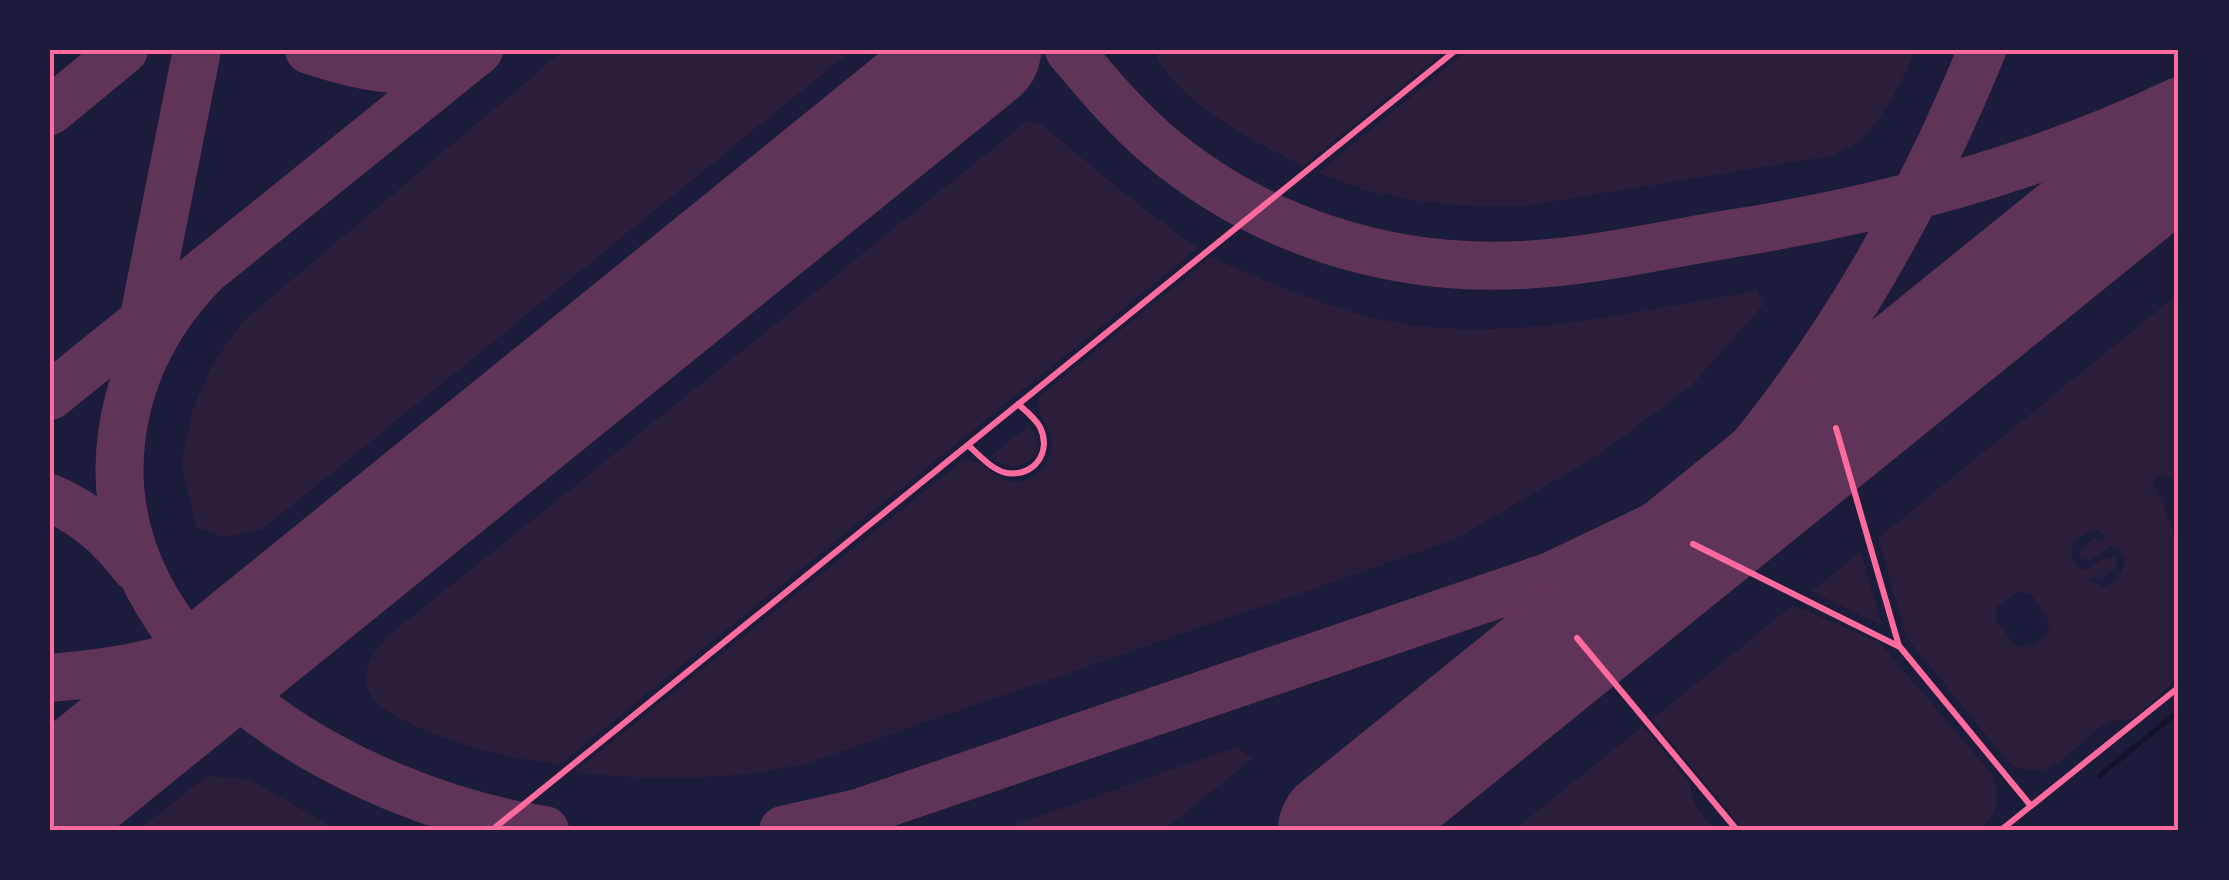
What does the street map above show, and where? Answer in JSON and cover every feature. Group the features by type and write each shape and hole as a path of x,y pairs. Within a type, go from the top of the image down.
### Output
{"lane":[{"path":"492,830 1456,50"},
{"path":"969,446 1006,473 1033,468 1041,458 1042,432 1018,404"},
{"path":"1836,428 1900,647 2031,806"},
{"path":"1693,544 1900,647"},
{"path":"1577,638 1738,830"},
{"path":"2001,830 2179,687"}],"shaded area":[{"path":"564,50 852,50 263,529 224,537 196,528 181,462 193,409 213,363 243,321"},
{"path":"1155,50 1446,50 1303,166 1241,133 1196,102 1177,85"},
{"path":"1468,50 1915,50 1898,88 1872,128 1851,147 1831,156 1524,206 1412,200 1365,190 1318,173"},
{"path":"1026,122 1042,125 1198,248 560,764 458,743 392,714 371,695 366,683 367,670 387,637"},
{"path":"1211,257 1340,308 1430,327 1477,329 1571,322 1757,291 1763,305 1691,386 1595,457 1454,540 804,764 748,774 690,778 574,772 964,460 974,461 1010,481 1029,479 1041,470 1050,457 1052,441 1040,411 1039,397"},
{"path":"2179,293 2179,484 2162,472 2153,481 2174,532 2179,529 2179,677 2149,704 2130,718 2108,722 2051,767 2024,770 2009,763 1906,637 1878,538","holes":["2098,530 2107,536 2101,542 2094,538 2082,547 2082,559 2091,560 2110,547 2119,550 2126,562 2116,581 2103,587 2089,580 2102,578 2115,569 2118,562 2114,557 2106,557 2086,570 2077,567 2071,554 2080,537","2018,592 2031,594 2050,623 2046,636 2027,648 2014,644 1995,619 1998,605"]},
{"path":"1029,426 1037,441 1035,458 1014,468 996,461 992,455"},
{"path":"1861,552 1882,625 1811,591"},
{"path":"1793,605 1880,643 1994,777 1996,806 1979,830 1744,830 1652,719"},
{"path":"1643,726 1690,784 1694,804 1715,830 1514,830"},
{"path":"1236,747 1252,759 1163,830 1000,830"},
{"path":"207,776 251,780 337,830 138,830"}],"waterway":[{"path":"2099,776 2179,711"}],"taxiway":[{"path":"50,111 124,50"},
{"path":"141,332 197,50"},
{"path":"309,50 347,61 403,69 461,57"},
{"path":"50,396 479,50"},
{"path":"941,82 970,50"},
{"path":"1069,50 1157,144 1238,200 1327,239 1423,261 1472,265 1521,265 1597,257 1899,200 2069,148 2179,101"},
{"path":"1733,471 1808,374 1874,271 1932,162 1982,50"},
{"path":"207,269 162,324 141,365 126,410 122,434 124,514 149,586 193,650 252,706 321,751 396,788 472,814 545,830"},
{"path":"783,830 858,813 1551,576 1708,501 1792,450 1911,367"},
{"path":"50,498 97,526 135,567"},
{"path":"1530,675 1682,529"},
{"path":"50,678 126,669 200,649 257,624 326,579"}],"runway":[{"path":"50,803 980,50"},
{"path":"1339,830 2179,150"}]}
